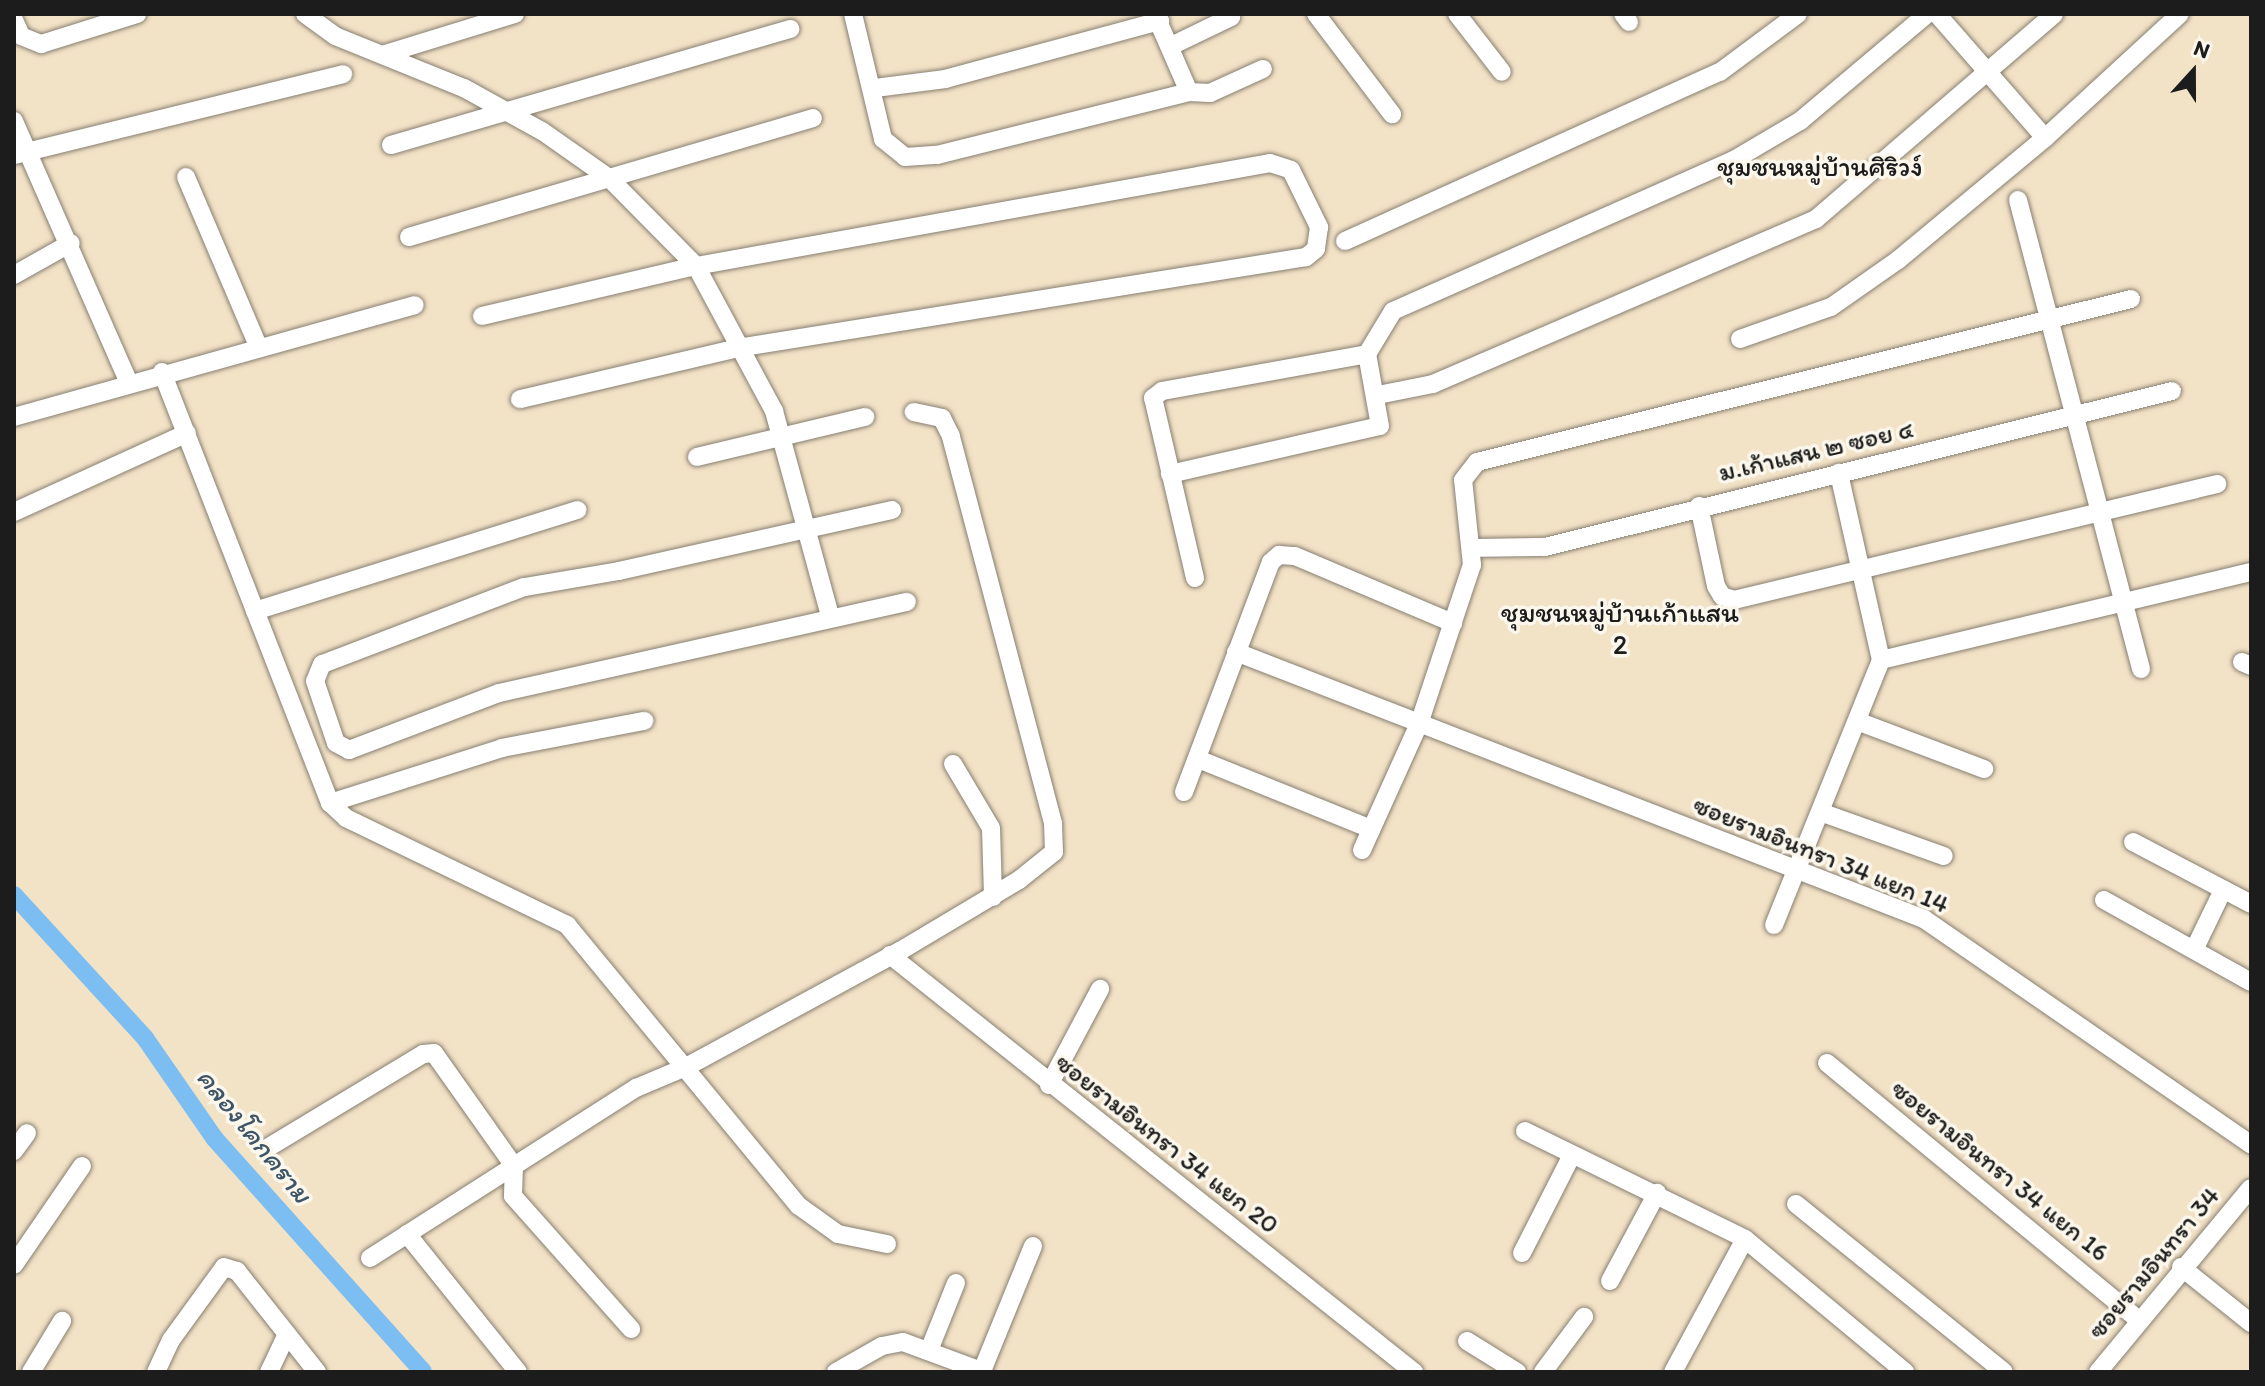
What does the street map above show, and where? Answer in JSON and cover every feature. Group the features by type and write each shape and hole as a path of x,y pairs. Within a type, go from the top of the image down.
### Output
{"street":[{"path":"305,14 335,36 385,54 509,111 609,178 687,257 781,434 809,528 830,616"},
{"path":"385,54 515,14"},
{"path":"853,14 875,88 883,139 905,157 937,155 1189,92 1210,93 1263,69"},
{"path":"1316,14 1392,114"},
{"path":"1457,14 1502,72"},
{"path":"1345,241 1720,72 1798,14"},
{"path":"1170,474 1369,432 1380,426 1378,395 1367,354 1393,311 1734,160 1800,121 1927,14"},
{"path":"1937,14 2045,138"},
{"path":"1378,395 1433,384 1816,219 2054,14"},
{"path":"1740,339 1831,307 1898,260 2045,138 2180,14"},
{"path":"15,24 30,44 41,44 126,15"},
{"path":"1171,46 1231,17"},
{"path":"875,88 945,79 1157,18 1189,92"},
{"path":"391,145 791,29"},
{"path":"21,152 343,74"},
{"path":"409,237 813,118"},
{"path":"14,121 21,152 71,243 129,383"},
{"path":"482,316 687,257 1270,163 1291,170 1319,227 1316,249 1306,257 738,348 520,399"},
{"path":"186,177 258,346"},
{"path":"2018,200 2141,669"},
{"path":"14,275 71,243"},
{"path":"1362,850 1419,724 1472,565 1463,480 1477,462 2131,299"},
{"path":"14,417 162,372 415,305"},
{"path":"1195,578 1152,407 1153,398 1162,391 1367,354"},
{"path":"162,372 330,803 346,818 567,925 688,1066 799,1206 838,1234 887,1244"},
{"name":"ม.เก้าแสน ๒ ซอย ๔","path":"1471,548 1545,547 1699,506 2172,391"},
{"path":"370,1258 636,1088 688,1066 890,955 993,897 1050,859 1057,845 951,436 942,418 914,412"},
{"path":"697,457 781,434 865,417"},
{"path":"14,512 187,433"},
{"path":"1774,925 1823,813 1881,660 1839,473"},
{"path":"1699,506 1722,596 1734,600 1862,571 2101,509 2217,484"},
{"path":"255,611 578,510"},
{"path":"892,510 524,587 322,664 315,681 336,743 349,750 499,693 830,616 907,602"},
{"path":"1184,792 1271,562 1279,555 1295,556 1453,623"},
{"path":"1881,660 2251,572"},
{"name":"ซอยรามอินทรา 34 แยก 14","path":"1236,652 1924,919 2251,1145"},
{"path":"330,803 502,748 644,721"},
{"path":"1857,721 1984,769"},
{"path":"1198,759 1371,829"},
{"path":"953,764 991,828 993,897"},
{"path":"1823,813 1944,856"},
{"path":"2133,842 2251,904"},
{"path":"2194,950 2223,890"},
{"path":"2104,900 2251,982"},
{"name":"ซอยรามอินทรา 34 แยก 20","path":"890,955 1049,1085 1414,1372"},
{"path":"1049,1085 1100,989"},
{"path":"269,1147 429,1053 442,1061 514,1166 513,1196 631,1329"},
{"name":"ซอยรามอินทรา 34 แยก 16","path":"1827,1063 2139,1320"},
{"path":"1525,1131 1657,1193 1745,1239 1905,1372"},
{"path":"14,1151 27,1133"},
{"path":"1522,1253 1572,1155"},
{"path":"14,1265 82,1166"},
{"name":"ซอยรามอินทรา 34","path":"2098,1372 2181,1267 2251,1188"},
{"path":"1610,1281 1657,1193"},
{"path":"1796,1204 2004,1372"},
{"path":"407,1234 518,1372"},
{"path":"1673,1372 1745,1239"},
{"path":"836,1372 882,1346 903,1342 930,1348 983,1372 1033,1246"},
{"path":"156,1372 171,1340 224,1267 237,1271 317,1372"},
{"path":"2181,1267 2251,1323"},
{"path":"930,1348 956,1283"},
{"path":"1543,1372 1584,1317"},
{"path":"31,1372 62,1321"},
{"path":"269,1372 287,1334"},
{"path":"1467,1341 1517,1372"},
{"path":"14,1367 25,1372"}],"waterway":[{"name":"คลองโคกคราม","path":"14,895 145,1038 215,1139 423,1372"}],"district":[{"name":"ชุมชนหมู่บ้านศิริวง์","path":"1820,166"},
{"name":"ชุมชนหมู่บ้านเก้าแสน 2","path":"1620,628"}]}
